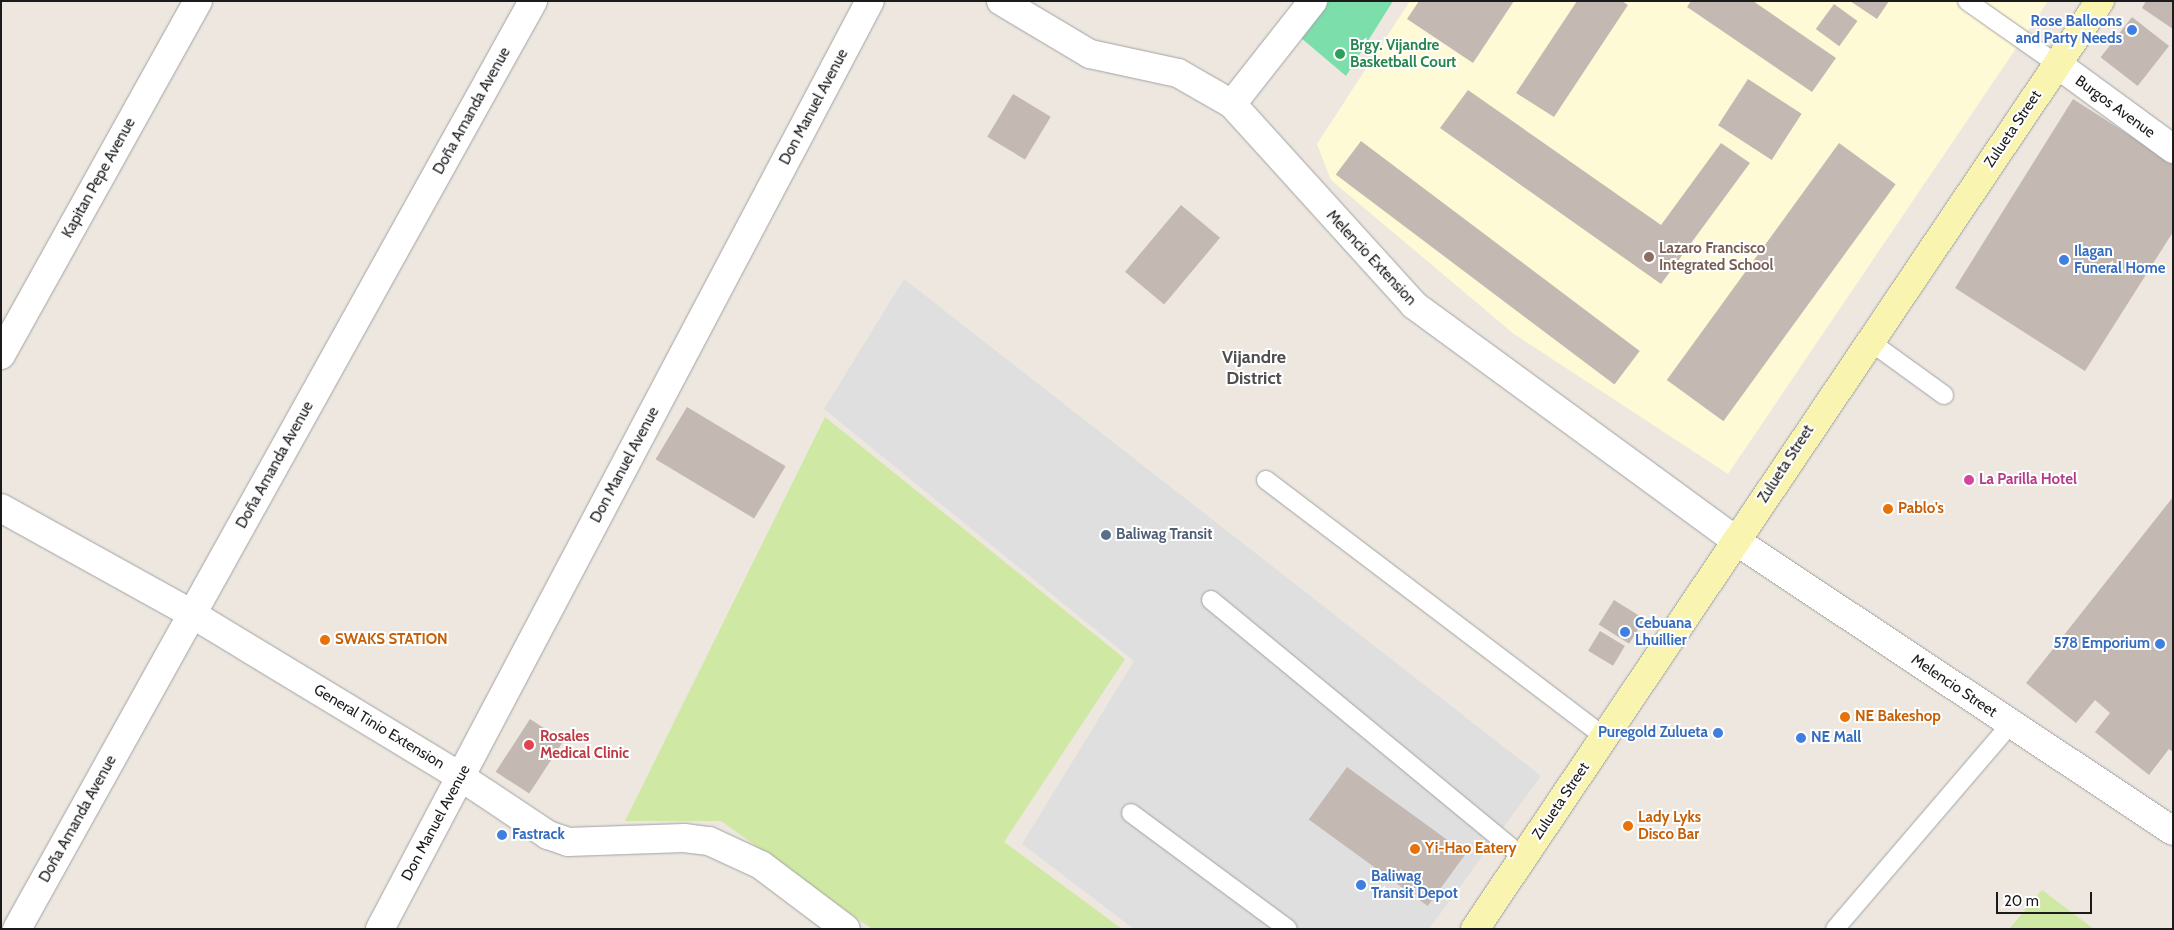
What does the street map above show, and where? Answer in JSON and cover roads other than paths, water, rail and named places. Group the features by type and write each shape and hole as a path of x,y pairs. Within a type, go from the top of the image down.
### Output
{"main road":[{"name":"Zulueta Street","path":"1474,929 1605,737 1868,340 2100,1"}],"street":[{"name":"Kapitan Pepe Avenue","path":"1,355 198,1"},
{"name":"Doña Amanda Avenue","path":"17,929 533,1"},
{"name":"Don Manuel Avenue","path":"380,929 870,1"},
{"name":"Melencio Extension","path":"1001,1 1090,54 1178,73 1232,104 1414,305 1736,541"},
{"path":"1232,104 1312,1"},
{"name":"Burgos Avenue","path":"2056,64 2173,149"},
{"name":"General Tinio Extension","path":"1,508 192,614 461,777 548,835 568,842 684,838 709,841 730,848 761,864 846,929"},
{"name":"Melencio Street","path":"1736,541 2173,831"}],"lane":[{"path":"1967,1 2056,64"},
{"path":"1868,340 1944,396"},
{"path":"1266,480 1605,737"},
{"path":"1211,600 1524,857"},
{"path":"1835,929 2011,724"},
{"path":"1131,813 1288,929"}],"place":[{"name":"Rose Balloons and Party Needs","path":"2132,30"},
{"name":"Brgy. Vijandre Basketball Court","path":"1340,54"},
{"name":"Lazaro Francisco Integrated School","path":"1649,257"},
{"name":"Ilagan Funeral Home","path":"2064,260"},
{"name":"La Parilla Hotel","path":"1969,480"},
{"name":"Pablo's","path":"1888,509"},
{"name":"Baliwag Transit","path":"1106,535"},
{"name":"Cebuana Lhuillier","path":"1625,632"},
{"name":"SWAKS STATION","path":"325,640"},
{"name":"578 Emporium","path":"2160,644"},
{"name":"NE Bakeshop","path":"1845,717"},
{"name":"Puregold Zulueta","path":"1718,733"},
{"name":"NE Mall","path":"1801,738"},
{"name":"Rosales Medical Clinic","path":"529,745"},
{"name":"Lady Lyks Disco Bar","path":"1628,826"},
{"name":"Fastrack","path":"502,835"},
{"name":"Yi-Hao Eatery","path":"1415,849"},
{"name":"Baliwag Transit Depot","path":"1361,885"}],"district":[{"name":"Vijandre District","path":"1254,368"}]}
